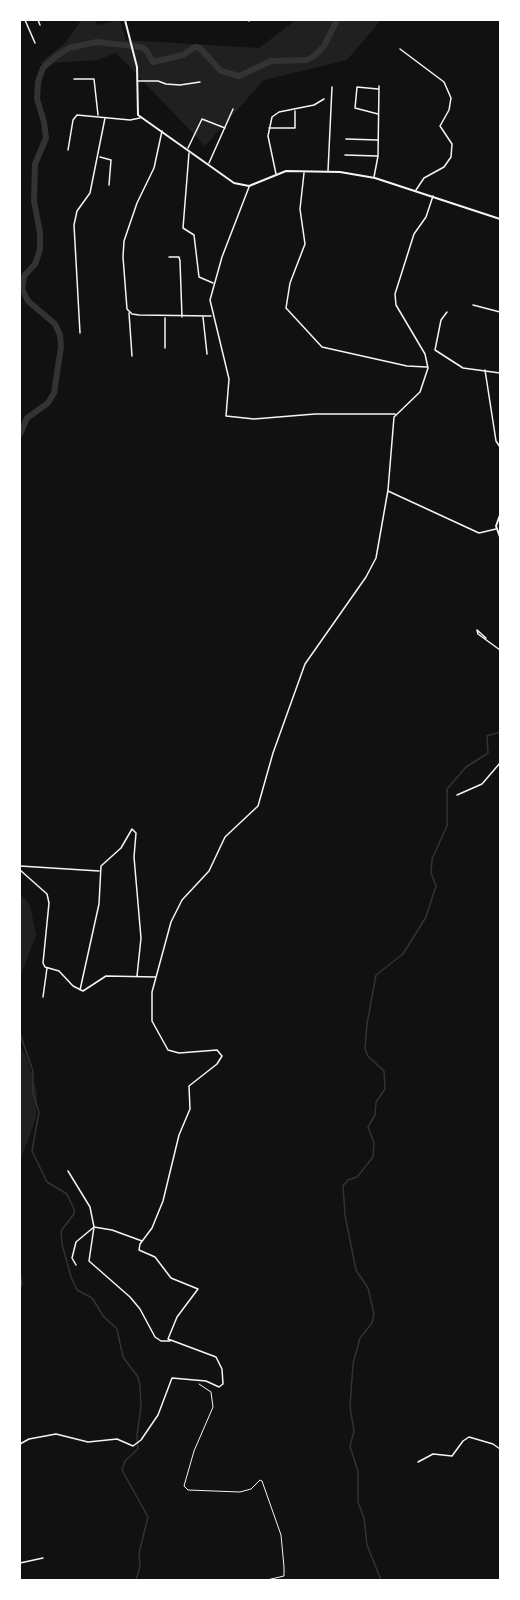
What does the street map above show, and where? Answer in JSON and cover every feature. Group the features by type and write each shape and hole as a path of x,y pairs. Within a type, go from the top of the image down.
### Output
{"main road":[{"path":"124,20 135,56 136,111 141,118 234,183 249,186 286,171 327,172 373,178 501,219"},
{"path":"501,515 496,529 501,537"}],"street":[{"path":"25,20 35,43"},
{"path":"38,20 40,25"},
{"path":"400,49 444,82 451,98 440,126 452,144 450,157 444,167 424,178 416,190"},
{"path":"74,79 94,79 98,116"},
{"path":"137,81 158,81 180,85 200,82"},
{"path":"327,172 332,87"},
{"path":"373,178 378,156 380,114 379,88 357,87 355,108 380,114"},
{"path":"276,175 268,128 270,120 277,113 314,105 324,99"},
{"path":"20,109 20,122"},
{"path":"209,164 233,109"},
{"path":"268,128 294,128 296,110"},
{"path":"68,150 75,116 80,114 130,120 141,118"},
{"path":"80,333 74,225 77,211 90,193 105,118"},
{"path":"214,283 199,277 194,235 183,228 189,150 202,119 225,128"},
{"path":"132,356 123,257 124,241 131,219 154,168 162,131"},
{"path":"345,140 379,140"},
{"path":"345,155 378,156"},
{"path":"98,156 111,159 109,185"},
{"path":"304,172 300,209 305,244 290,283 286,308 322,347 372,356 407,366 427,367"},
{"path":"249,186 210,300 212,316 228,374 225,414 227,417 243,419 315,414 395,414 420,392 427,367 425,354 398,309 394,297 414,234 426,217 433,196"},
{"path":"169,257 179,257 180,261 182,318"},
{"path":"473,305 501,312"},
{"path":"129,312 182,318 212,316"},
{"path":"447,312 441,320 435,350 463,368 485,369 501,373"},
{"path":"165,317 165,348"},
{"path":"203,317 207,354"},
{"path":"485,369 496,441 501,447"},
{"path":"170,1341 168,1336 177,1317 198,1293 198,1289 171,1278 156,1257 141,1253 139,1248 152,1228 163,1201 181,1129 190,1109 189,1086 217,1064 222,1056 217,1050 179,1053 168,1050 152,1021 150,1004 156,977 171,922 182,900 209,871 225,837 258,806 273,753 305,664 371,568 379,548 388,490 395,414"},
{"path":"388,490 479,533 496,529"},
{"path":"486,638 501,650"},
{"path":"501,727 501,735"},
{"path":"458,795 482,784 501,763"},
{"path":"80,990 99,904 102,865 120,848 132,829 136,833 134,857 141,938 137,976"},
{"path":"20,866 100,872"},
{"path":"20,870 47,894 47,946 44,963 47,968 43,997"},
{"path":"47,968 65,974 73,986 80,990 88,989 106,976 156,977"},
{"path":"20,1444 29,1439 56,1434 88,1442 117,1439 133,1446 141,1440 158,1415 170,1381 175,1377 223,1385 218,1359 183,1343 158,1340 130,1297 89,1261 94,1227 90,1207 68,1171"},
{"path":"76,1265 72,1258 76,1242 94,1227 112,1230 142,1241"},
{"path":"418,1462 434,1454 455,1454 462,1441 469,1437 493,1444 501,1449"},
{"path":"20,1563 43,1558"}],"path":[{"path":"198,1382 211,1392 213,1407 194,1451 184,1486 188,1490 240,1492 251,1489 262,1481 281,1535 284,1567 284,1576 267,1581"}],"shaded area":[{"path":"81,20 95,20 97,25 120,20 126,40 259,48 296,20 381,20 347,60 264,80 205,146 116,53 98,60 39,64 66,42"},
{"path":"20,894 30,905 36,935 20,977"},
{"path":"20,1046 27,1058 37,1092 36,1118 20,1161"}],"waterway":[{"path":"20,434 27,418 48,403 54,393 61,347 60,335 55,324 28,301 22,289 24,276 35,264 40,250 40,233 34,201 35,164 46,138 37,99 38,82 43,68 69,48 97,42 141,47 146,50 153,62 183,55 195,47 200,48 221,71 239,76 271,61 307,60 324,46 337,20"},
{"path":"381,1580 367,1545 364,1518 358,1502 358,1472 350,1446 354,1431 350,1407 353,1364 360,1338 372,1323 374,1314 368,1288 356,1270 345,1215 343,1186 348,1180 357,1177 373,1157 374,1143 368,1127 375,1115 376,1102 385,1089 384,1071 368,1056 365,1049 376,975 403,954 426,917 436,886 431,873 432,859 447,826 447,789 466,767 488,753 487,736 500,732"},
{"path":"20,1034 33,1071 33,1093 39,1112 32,1151 47,1182 67,1194 74,1209 74,1214 61,1231 71,1277 77,1290 92,1298 104,1317 117,1329 123,1357 138,1377 140,1385 138,1449 125,1461 122,1470 148,1517 139,1553 140,1567 136,1580"},
{"path":"20,1275 22,1283 20,1289"}]}
